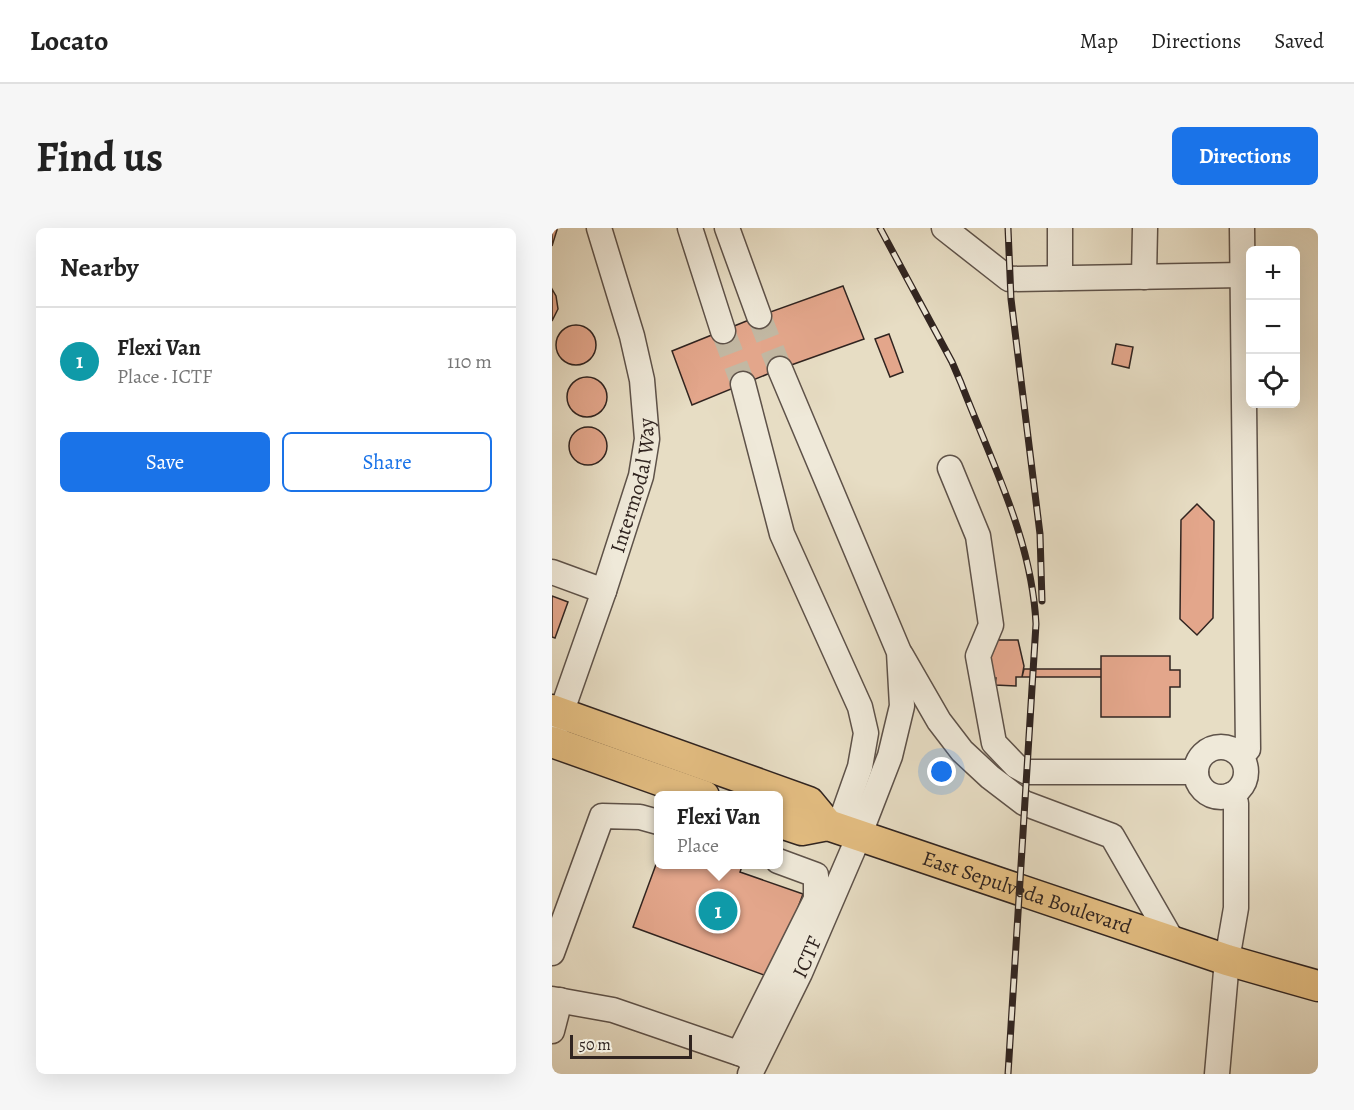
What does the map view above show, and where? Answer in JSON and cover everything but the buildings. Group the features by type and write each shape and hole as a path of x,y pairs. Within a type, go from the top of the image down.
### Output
{"main road":[{"path":"554,726 772,791"},
{"path":"554,726 695,791"},
{"path":"783,794 809,802 842,830"},
{"name":"East Sepulveda Boulevard","path":"783,824 802,830 842,830 1227,960 1318,986"}],"street":[{"name":"Intermodal Way","path":"554,726 604,591 641,476 646,439 642,380 632,336 599,228"},
{"path":"690,228 723,331"},
{"path":"727,228 759,316"},
{"path":"944,228 966,237 1009,279 1242,275"},
{"path":"1060,228 1060,278"},
{"path":"1144,228 1144,277"},
{"path":"1239,754 1248,749 1242,228"},
{"path":"780,369 899,652 939,721 962,751 990,777 1024,803 1112,836 1173,942"},
{"path":"743,384 782,534 860,707 866,733 860,767 842,830"},
{"path":"950,468 978,536 991,625 978,656 994,743 1016,766 1026,772 1196,772"},
{"path":"552,572 604,591"},
{"path":"842,830 890,756 902,706 899,652"},
{"path":"1224,747 1239,754 1246,769 1246,777 1243,784 1231,795 1223,797 1207,793 1201,788 1196,772 1201,757 1215,748 1224,747"},
{"path":"1217,1074 1227,960 1236,908 1236,803 1231,795"},
{"path":"552,953 602,816 640,817 654,821"},
{"name":"ICTF","path":"748,1063 800,973 842,830"},
{"path":"552,1031 556,999 613,1010 748,1063 816,899 816,875 783,863"}],"tunnel":[{"path":"759,316 780,369"},
{"path":"723,331 743,384"}],"railway":[{"path":"880,228 961,383 1008,501 1027,561 1033,592 1036,624 1008,1074"},
{"path":"1008,228 1011,299 1040,534 1042,601"}],"place":[{"name":"Flexi Van","path":"718,911"}]}
